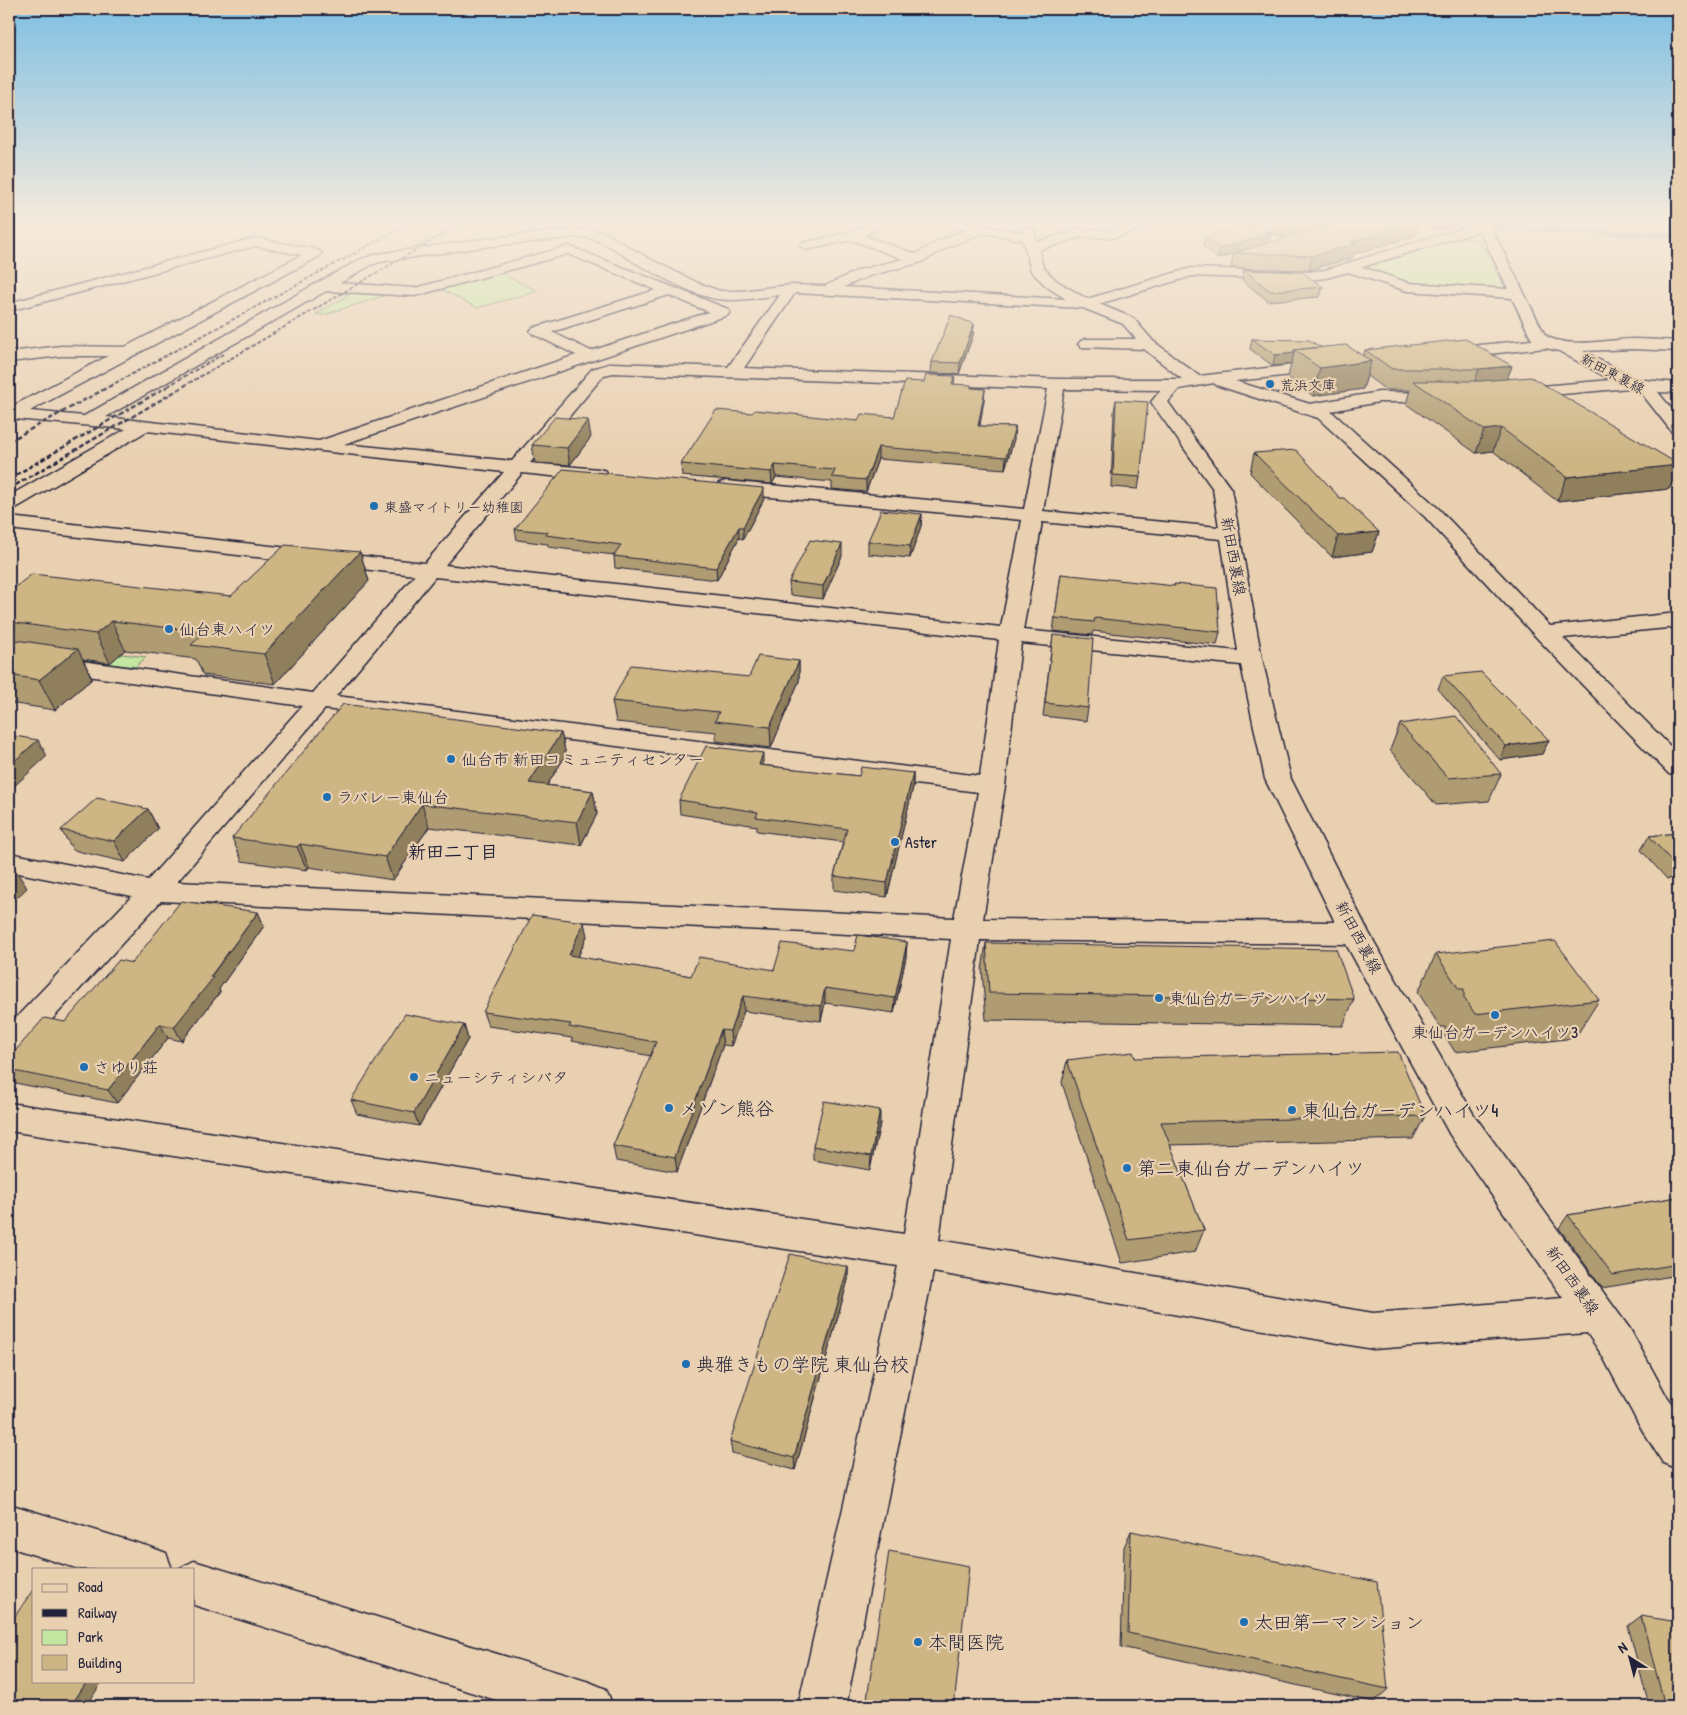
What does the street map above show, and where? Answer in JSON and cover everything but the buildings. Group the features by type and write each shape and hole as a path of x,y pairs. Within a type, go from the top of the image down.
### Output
{"street":[{"path":"9,307 32,301"},
{"path":"10,414 225,301"},
{"path":"87,421 296,301"},
{"path":"590,356 538,331 637,301"},
{"path":"316,447 723,312 695,301"},
{"path":"733,372 783,301"},
{"path":"1033,301 1085,304 1095,301"},
{"path":"1080,301 1128,321 1148,344 1194,381 1229,385 1324,414 1432,513 1545,633 1678,768"},
{"path":"1521,301 1539,338 1546,343"},
{"name":"新田東裏線","path":"1431,355 1546,343 1564,347 1637,385 1678,428"},
{"path":"1086,344 1148,344"},
{"path":"1564,347 1633,344 1678,346"},
{"path":"9,357 61,351 129,352"},
{"path":"9,1045 154,891 319,701 598,372 612,368 1057,384 1194,381 1346,364"},
{"name":"新田西裏線","path":"1194,381 1159,402 1222,488 1251,659 1278,779 1355,933 1462,1125 1616,1342 1654,1411 1678,1448"},
{"path":"822,1706 919,1253 967,929 992,786 1011,635 1057,384"},
{"path":"1500,394 1637,385 1678,388"},
{"path":"1312,409 1379,397 1462,397"},
{"path":"10,414 144,426 316,447 617,477"},
{"path":"9,504 144,426"},
{"path":"706,485 1230,534"},
{"path":"9,523 1011,635 1251,659"},
{"path":"1545,633 1678,620"},
{"path":"9,658 319,701 992,786"},
{"path":"9,862 154,891 967,929 1355,933"},
{"path":"9,1117 919,1253 1373,1331 1596,1314"},
{"path":"9,1525 147,1568"},
{"path":"195,1582 589,1706"}],"green space":[{"path":"338,301 367,301 324,315 316,314"},
{"path":"464,301 502,301 477,308"},
{"path":"43,644 146,657 135,667 31,654"}],"railway":[{"path":"110,386 267,301"},
{"path":"184,386 329,301"},
{"path":"168,386 223,354"},
{"path":"9,441 112,385"},
{"path":"9,479 170,385"},
{"path":"9,489 186,385"}],"place":[{"name":"荒浜文庫","path":"1270,384"},
{"name":"東盛マイトリー幼稚園","path":"374,506"},
{"name":"仙台東ハイツ","path":"169,629"},
{"name":"仙台市 新田コミュニティセンター","path":"451,759"},
{"name":"ラバレー東仙台","path":"327,797"},
{"name":"Aster","path":"895,842"},
{"name":"東仙台ガーデンハイツ","path":"1159,998"},
{"name":"東仙台ガーデンハイツ3","path":"1495,1015"},
{"name":"さゆり荘","path":"84,1067"},
{"name":"ニューシティシバタ","path":"414,1077"},
{"name":"メゾン熊谷","path":"669,1108"},
{"name":"東仙台ガーデンハイツ4","path":"1292,1110"},
{"name":"第二東仙台ガーデンハイツ","path":"1127,1168"},
{"name":"典雅きもの学院 東仙台校","path":"686,1364"},
{"name":"太田第一マンション","path":"1244,1622"},
{"name":"本間医院","path":"918,1642"}],"district":[{"name":"新田二丁目","path":"453,851"}]}
